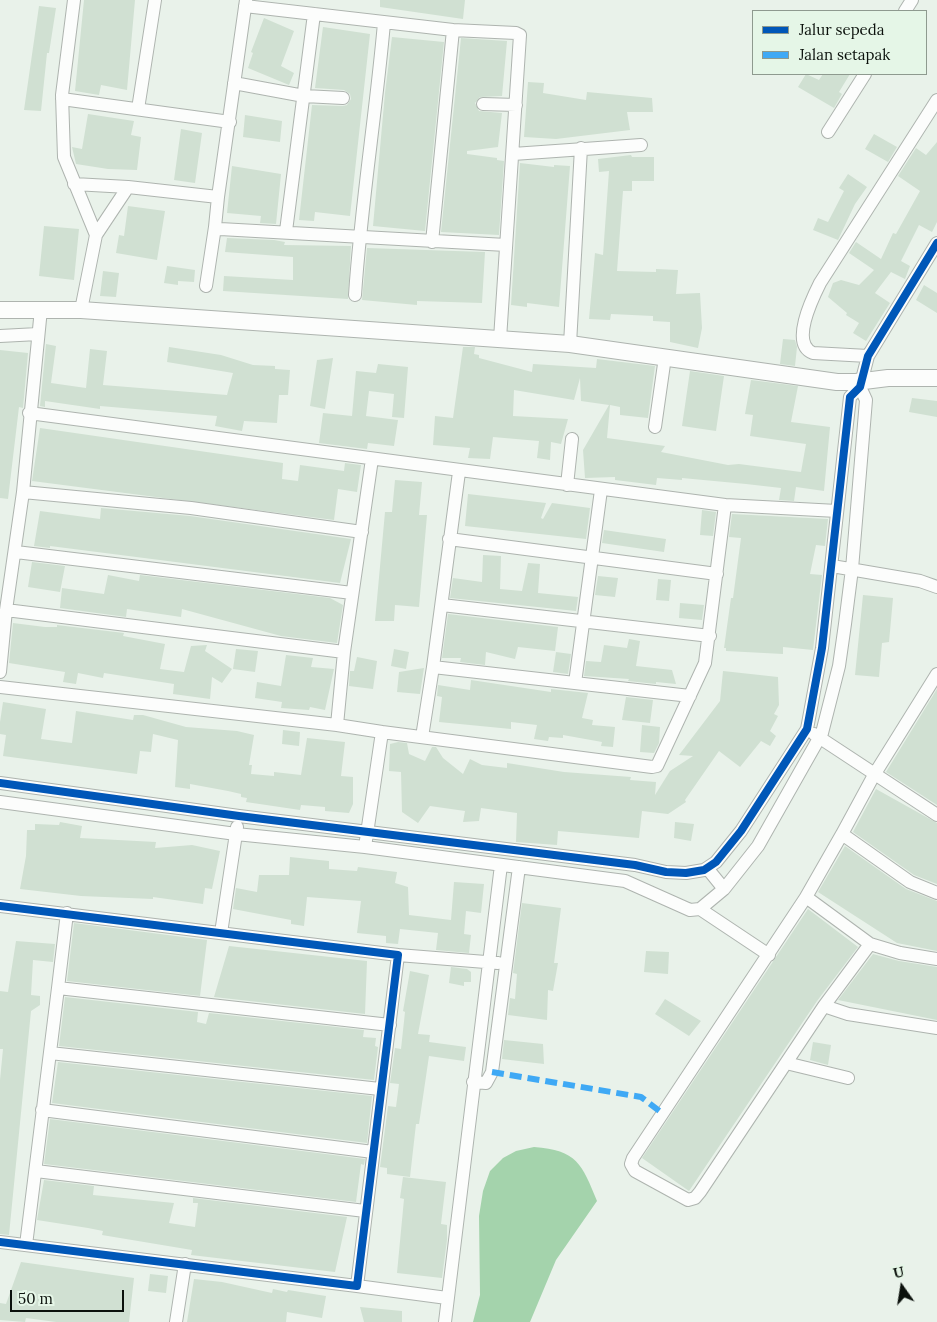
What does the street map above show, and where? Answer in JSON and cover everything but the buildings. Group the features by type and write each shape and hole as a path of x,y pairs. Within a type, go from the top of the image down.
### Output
{"street":[{"path":"74,0 62,99 64,157 96,234"},
{"path":"138,109 155,0"},
{"path":"206,286 245,3 384,23 453,30 516,33 520,35 500,339"},
{"path":"286,231 314,14"},
{"path":"355,295 359,238 377,99 384,23"},
{"path":"432,242 453,30"},
{"path":"828,132 864,75"},
{"path":"234,83 304,96 343,98"},
{"path":"62,99 230,122"},
{"path":"868,356 813,353 807,351 803,344 807,310 820,283 937,100"},
{"path":"483,104 516,105"},
{"path":"513,154 641,145"},
{"path":"570,344 581,148"},
{"path":"74,184 128,187 218,197"},
{"path":"81,310 96,234 128,187"},
{"path":"215,227 359,238 506,245"},
{"path":"0,783 239,816 635,865 666,872 686,873 707,868 716,862 741,831 807,729 822,648 850,397 860,385 868,356 937,243"},
{"path":"0,672 6,610 24,492 41,309"},
{"path":"0,310 81,310 570,344 860,385 888,378 937,378"},
{"path":"0,336 38,334"},
{"path":"655,427 665,357"},
{"path":"0,802 236,834 365,846 625,881 690,910 700,909 724,889 758,846 820,738 838,666 852,569 866,400 860,385"},
{"path":"30,413 601,490 725,505 837,511"},
{"path":"568,485 572,440"},
{"path":"337,725 344,652 372,459"},
{"path":"422,737 442,605 459,472"},
{"path":"575,683 601,490"},
{"path":"24,492 192,508 362,532"},
{"path":"0,687 337,725 652,767 657,766 705,664 718,574 725,505"},
{"path":"449,539 718,574"},
{"path":"16,552 352,593"},
{"path":"832,566 920,581 937,586"},
{"path":"442,605 710,636"},
{"path":"6,610 344,652"},
{"path":"433,667 690,696"},
{"path":"870,944 824,1006 695,1198 688,1200 635,1172 631,1164 632,1158 806,897 874,775 937,674"},
{"path":"807,729 937,815"},
{"path":"365,846 382,732"},
{"path":"221,933 239,816"},
{"path":"842,834 910,882 937,893"},
{"path":"445,1322 501,865"},
{"path":"473,1082 486,1083 492,1072 519,867"},
{"path":"707,868 724,889"},
{"path":"656,894 666,872"},
{"path":"806,897 870,944 900,953 937,959"},
{"path":"0,906 398,955 505,964"},
{"path":"700,909 769,955"},
{"path":"26,1245 67,913"},
{"path":"356,1286 398,955"},
{"path":"58,988 390,1025"},
{"path":"824,1006 848,1014 937,1028"},
{"path":"50,1053 380,1090"},
{"path":"786,1063 848,1078"},
{"path":"42,1110 373,1152"},
{"path":"36,1171 365,1211"},
{"path":"0,1242 447,1298"},
{"path":"176,1322 185,1264"}],"shaded area":[{"path":"534,1147 560,1152 576,1161 587,1177 597,1201 556,1260 530,1322 473,1322 480,1295 479,1216 483,1191 490,1171 503,1158 516,1151"}],"marked path":[{"path":"492,1072 641,1097 662,1113"}],"cycle path":[{"path":"0,783 239,816 635,865 666,872 686,873 704,870 716,862 741,831 807,729 822,648 850,397 860,387 868,356 937,243"},
{"path":"0,906 398,955 357,1286 0,1242"}]}
